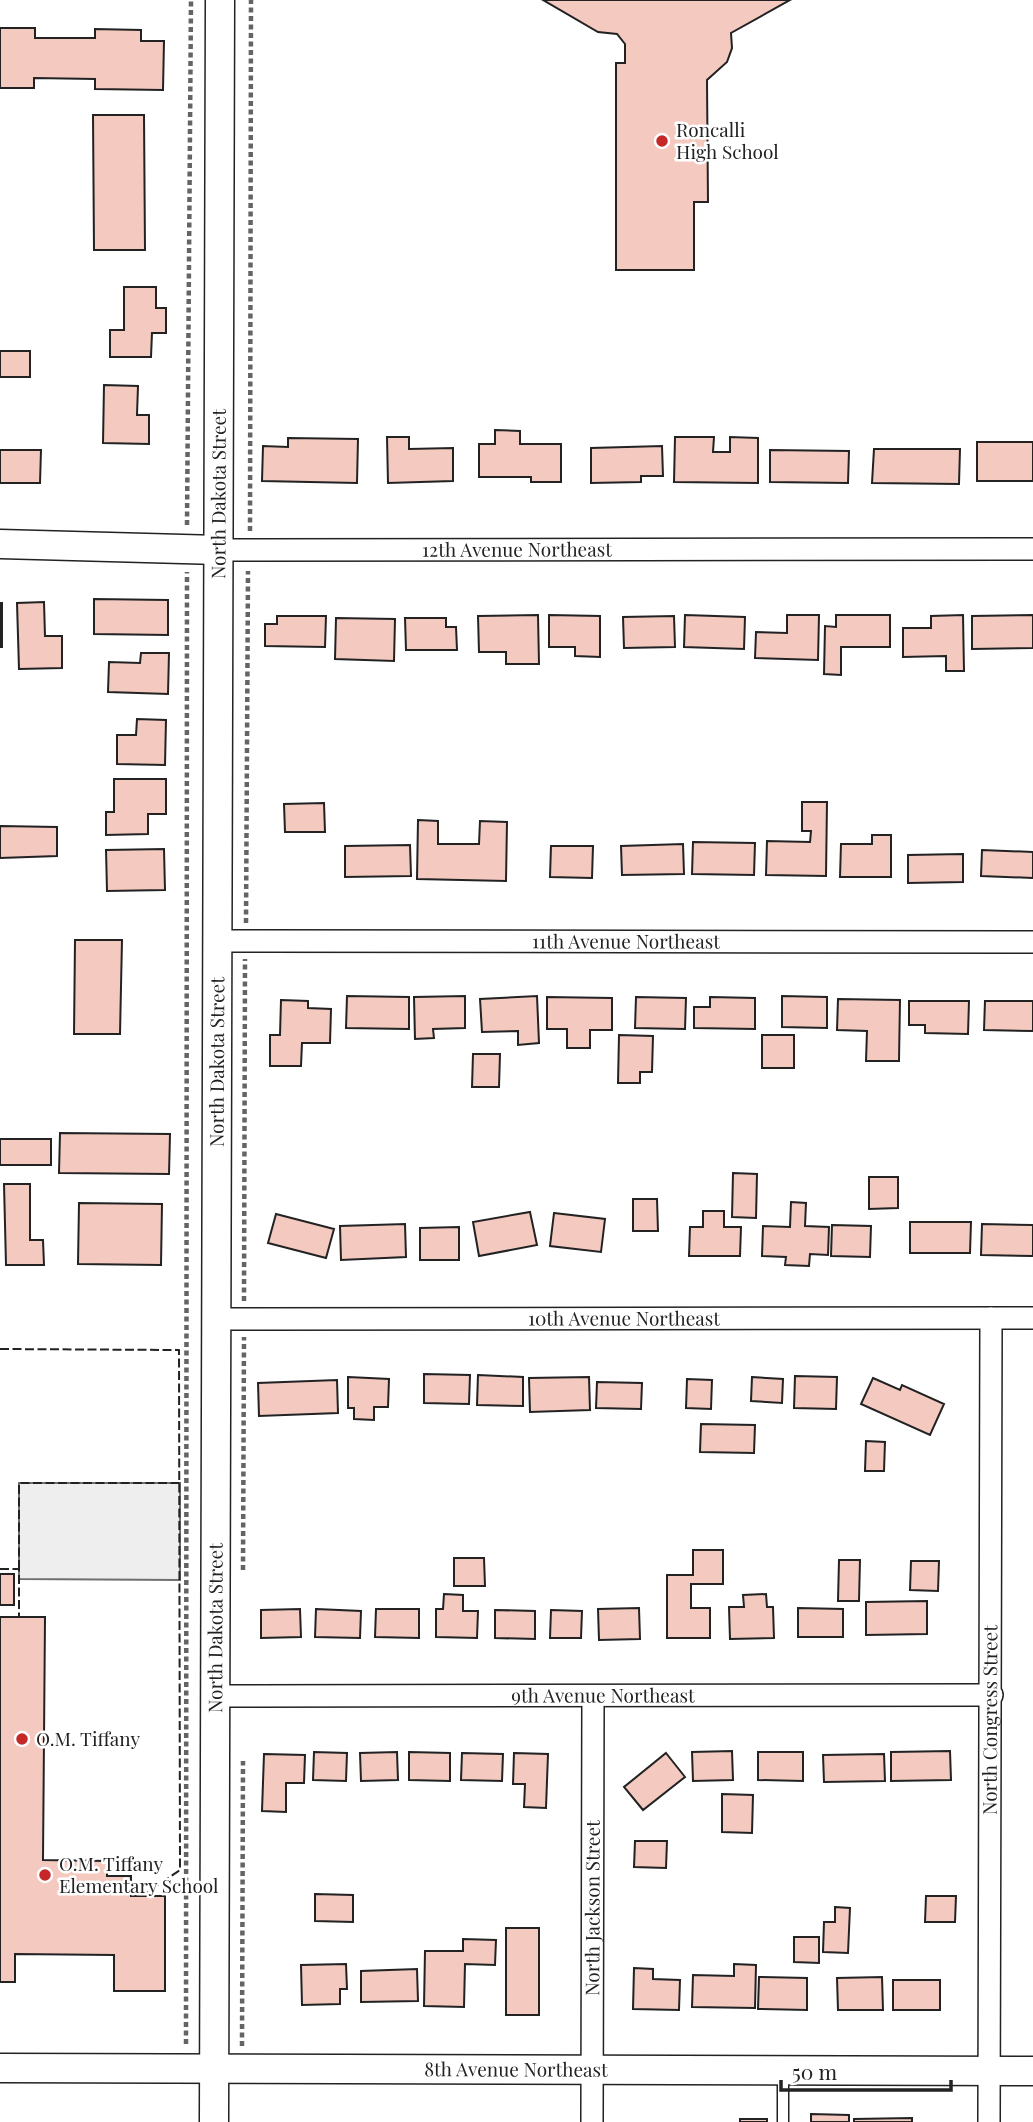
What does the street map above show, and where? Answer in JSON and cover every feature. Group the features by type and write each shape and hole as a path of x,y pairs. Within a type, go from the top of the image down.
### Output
{"street":[{"name":"North Dakota Street","path":"214,2122 228,2069 215,1696 220,0"},
{"name":"12th Avenue Northeast","path":"0,544 219,550 1033,549"},
{"name":"11th Avenue Northeast","path":"218,941 1033,942"},
{"name":"North Congress Street","path":"989,2122 991,1318"},
{"name":"10th Avenue Northeast","path":"216,1319 1033,1318"},
{"name":"9th Avenue Northeast","path":"215,1696 992,1695"},
{"name":"North Jackson Street","path":"592,2122 593,1697"},
{"name":"8th Avenue Northeast","path":"0,2068 1033,2071"}],"lane":[{"path":"783,2070 783,2122"}],"path":[{"path":"186,2043 187,549 191,0"},
{"path":"243,1584 251,0"},
{"path":"228,2069 243,1752"}],"shaded area":[{"path":"19,1483 180,1483 180,1580 19,1579"}],"building":[{"name":"Roncalli High School","path":"543,0 790,0 731,33 732,48 727,62 707,80 708,202 694,202 694,270 616,270 616,63 625,63 625,44 617,34 598,32"},
{"path":"0,28 35,28 35,38 95,38 95,29 141,30 141,41 164,41 163,90 95,89 95,79 34,78 34,88 0,88"},
{"path":"93,115 144,115 145,250 94,250"},
{"path":"124,287 156,287 156,308 166,308 166,333 152,333 151,357 110,357 110,330 124,330"},
{"path":"0,351 30,351 30,377 0,377"},
{"path":"104,385 138,386 137,415 149,415 149,444 103,443"},
{"path":"495,430 520,431 520,444 561,444 561,482 531,482 531,477 479,477 479,444 495,444"},
{"path":"387,437 409,437 409,449 453,448 453,481 388,483"},
{"path":"675,437 714,437 713,452 730,452 730,437 758,438 758,483 674,482"},
{"path":"288,438 358,439 357,483 262,481 263,446 288,447"},
{"path":"977,442 1033,442 1033,481 977,481"},
{"path":"662,446 663,476 641,476 641,482 591,483 591,448"},
{"path":"874,449 960,449 959,484 872,483"},
{"path":"0,450 41,450 40,483 0,483"},
{"path":"770,450 849,451 848,483 770,482"},
{"path":"94,599 168,600 168,635 94,634"},
{"path":"44,602 45,636 62,636 62,668 19,669 17,603"},
{"path":"2,603 2,647 0,647"},
{"path":"538,615 539,664 506,664 506,652 479,652 478,616"},
{"path":"549,615 600,616 600,657 575,656 575,647 549,647"},
{"path":"685,615 745,617 744,649 684,647"},
{"path":"787,615 819,615 818,660 755,658 756,632 787,633"},
{"path":"836,615 890,615 890,647 841,647 841,675 824,674 825,626 836,627"},
{"path":"963,615 964,671 946,671 946,656 903,657 903,628 931,628 931,616"},
{"path":"1033,615 1033,648 972,649 972,616"},
{"path":"277,616 326,616 325,647 265,646 265,624 277,624"},
{"path":"674,616 675,647 624,648 623,617"},
{"path":"336,618 395,619 394,661 335,659"},
{"path":"405,618 446,618 446,627 456,627 457,650 406,650"},
{"path":"141,653 169,653 168,694 108,692 109,662 140,663"},
{"path":"137,719 166,720 165,765 117,764 117,735 136,735"},
{"path":"114,779 166,779 166,814 148,814 148,834 106,835 106,812 114,812"},
{"path":"802,802 827,802 826,876 766,875 767,841 810,842 811,831 802,831"},
{"path":"324,803 325,832 285,832 284,804"},
{"path":"418,820 438,821 438,844 479,844 480,821 507,822 506,881 417,879"},
{"path":"0,826 57,827 57,856 0,858"},
{"path":"872,835 891,835 891,877 840,877 841,844 872,844"},
{"path":"693,842 755,843 754,875 692,874"},
{"path":"683,844 684,874 622,875 621,846"},
{"path":"410,845 411,876 345,877 345,846"},
{"path":"551,846 593,846 592,878 550,877"},
{"path":"164,849 165,890 107,891 106,850"},
{"path":"982,850 1033,852 1033,878 981,876"},
{"path":"963,854 963,882 908,883 908,855"},
{"path":"75,940 122,940 120,1034 74,1034"},
{"path":"347,996 409,997 409,1029 346,1028"},
{"path":"465,996 465,1028 433,1029 434,1038 415,1039 414,997"},
{"path":"537,996 539,1043 518,1045 518,1031 482,1032 480,999"},
{"path":"782,996 827,997 827,1028 782,1027"},
{"path":"547,997 612,998 612,1030 590,1030 590,1048 567,1048 567,1029 547,1029"},
{"path":"636,997 686,998 685,1029 635,1028"},
{"path":"710,997 755,998 755,1029 694,1028 694,1007 710,1007"},
{"path":"838,999 900,1000 899,1061 866,1061 867,1031 837,1030"},
{"path":"281,1000 308,1001 308,1008 331,1009 330,1043 302,1043 301,1066 270,1066 270,1035 280,1035"},
{"path":"909,1001 969,1001 968,1034 925,1033 925,1025 909,1025"},
{"path":"985,1001 1033,1001 1033,1031 984,1030"},
{"path":"619,1035 653,1036 652,1072 640,1072 640,1083 618,1083"},
{"path":"762,1035 794,1035 794,1068 762,1068"},
{"path":"473,1054 500,1054 499,1087 472,1087"},
{"path":"60,1133 170,1134 169,1174 59,1173"},
{"path":"0,1139 51,1139 51,1165 0,1165"},
{"path":"733,1173 757,1174 756,1218 732,1217"},
{"path":"869,1177 898,1177 898,1208 869,1209"},
{"path":"4,1184 30,1184 30,1240 43,1240 44,1265 6,1265"},
{"path":"633,1199 657,1199 658,1231 633,1231"},
{"path":"791,1202 806,1203 805,1226 829,1227 828,1255 810,1254 809,1266 785,1265 786,1257 762,1256 763,1226 790,1227"},
{"path":"79,1203 162,1204 161,1265 78,1264"},
{"path":"703,1211 724,1211 724,1227 741,1227 740,1256 689,1256 690,1227 703,1227"},
{"path":"530,1212 537,1245 479,1256 473,1222"},
{"path":"554,1213 605,1219 601,1252 550,1246"},
{"path":"276,1214 334,1229 326,1258 268,1243"},
{"path":"910,1222 971,1222 970,1253 910,1253"},
{"path":"405,1224 406,1257 341,1260 340,1226"},
{"path":"982,1224 1033,1225 1033,1256 981,1255"},
{"path":"832,1225 871,1226 870,1257 831,1256"},
{"path":"459,1227 459,1260 420,1260 420,1228"},
{"path":"424,1374 470,1375 469,1404 424,1403"},
{"path":"478,1375 523,1377 523,1406 477,1405"},
{"path":"795,1376 837,1377 836,1409 794,1408"},
{"path":"348,1377 389,1379 388,1407 374,1407 374,1420 354,1419 354,1408 348,1408"},
{"path":"589,1377 590,1410 530,1412 529,1378"},
{"path":"752,1377 783,1379 782,1403 751,1401"},
{"path":"873,1378 900,1390 902,1385 944,1404 930,1435 861,1404"},
{"path":"687,1379 712,1380 711,1409 686,1408"},
{"path":"337,1380 338,1413 259,1416 258,1383"},
{"path":"597,1382 642,1383 641,1409 596,1408"},
{"path":"701,1424 755,1425 754,1453 700,1452"},
{"path":"866,1441 885,1442 884,1471 865,1471"},
{"path":"693,1550 723,1550 723,1584 691,1584 691,1608 710,1608 710,1638 667,1638 667,1575 693,1575"},
{"path":"454,1558 484,1558 485,1586 454,1586"},
{"path":"839,1560 860,1560 859,1601 838,1601"},
{"path":"911,1561 939,1561 938,1591 910,1590"},
{"path":"0,1574 14,1574 14,1605 0,1605"},
{"path":"444,1594 463,1595 463,1611 478,1611 477,1638 436,1637 436,1609 443,1609"},
{"path":"766,1594 767,1607 773,1607 774,1638 730,1639 729,1607 744,1607 743,1595"},
{"path":"927,1601 927,1634 866,1635 866,1602"},
{"path":"639,1608 640,1639 599,1640 598,1609"},
{"path":"798,1608 843,1609 843,1637 798,1637"},
{"path":"300,1609 301,1637 261,1638 261,1610"},
{"path":"316,1609 361,1611 360,1638 315,1637"},
{"path":"376,1609 419,1609 419,1638 375,1637"},
{"path":"495,1610 535,1611 535,1639 495,1638"},
{"path":"551,1610 582,1611 581,1638 550,1638"},
{"name":"O.M. Tiffany","path":"0,1617 45,1617 43,1860 107,1861 107,1876 131,1876 131,1896 165,1896 165,1991 114,1991 114,1955 15,1954 15,1982 0,1982"},
{"path":"732,1751 733,1780 693,1781 692,1752"},
{"path":"950,1751 951,1780 891,1781 891,1752"},
{"path":"314,1752 347,1753 346,1781 313,1780"},
{"path":"397,1752 398,1780 361,1781 360,1753"},
{"path":"409,1752 450,1753 450,1781 409,1780"},
{"path":"758,1752 803,1752 803,1781 758,1780"},
{"path":"462,1753 503,1754 502,1781 461,1780"},
{"path":"514,1753 548,1754 546,1808 524,1807 525,1784 513,1784"},
{"path":"666,1753 685,1777 643,1810 624,1787"},
{"path":"264,1754 305,1755 304,1783 286,1783 286,1812 262,1811"},
{"path":"884,1754 885,1781 824,1782 823,1755"},
{"path":"722,1794 753,1795 752,1833 722,1832"},
{"path":"635,1841 667,1841 666,1868 634,1867"},
{"path":"315,1894 353,1895 353,1922 315,1921"},
{"path":"926,1896 956,1896 955,1922 925,1922"},
{"path":"835,1907 850,1908 848,1953 823,1952 824,1922 835,1922"},
{"path":"506,1928 539,1928 539,2015 506,2015"},
{"path":"794,1937 819,1937 819,1963 794,1962"},
{"path":"463,1939 496,1940 495,1965 465,1964 464,2007 424,2006 425,1951 463,1951"},
{"path":"346,1964 347,1989 340,1989 340,2004 302,2005 301,1965"},
{"path":"734,1964 756,1965 755,2008 692,2007 693,1975 734,1976"},
{"path":"634,1968 653,1969 653,1979 680,1980 679,2010 633,2009"},
{"path":"417,1969 418,2001 361,2002 361,1971"},
{"path":"759,1977 807,1978 807,2010 758,2009"},
{"path":"882,1977 883,2010 838,2010 837,1978"},
{"path":"893,1980 940,1980 940,2010 893,2010"},
{"path":"811,2114 849,2115 849,2122 811,2122"},
{"path":"912,2118 912,2122 854,2122 854,2119"},
{"path":"740,2119 767,2119 767,2122 740,2122"}],"fence":[{"path":"0,1349 179,1350 180,1870 142,1896"},
{"path":"19,1569 19,1483 180,1483"},
{"path":"0,1569 19,1569 19,1617"}],"place":[{"name":"Roncalli High School","path":"662,141"},
{"name":"O.M. Tiffany","path":"22,1739"},
{"name":"O.M. Tiffany Elementary School","path":"45,1875"}]}
